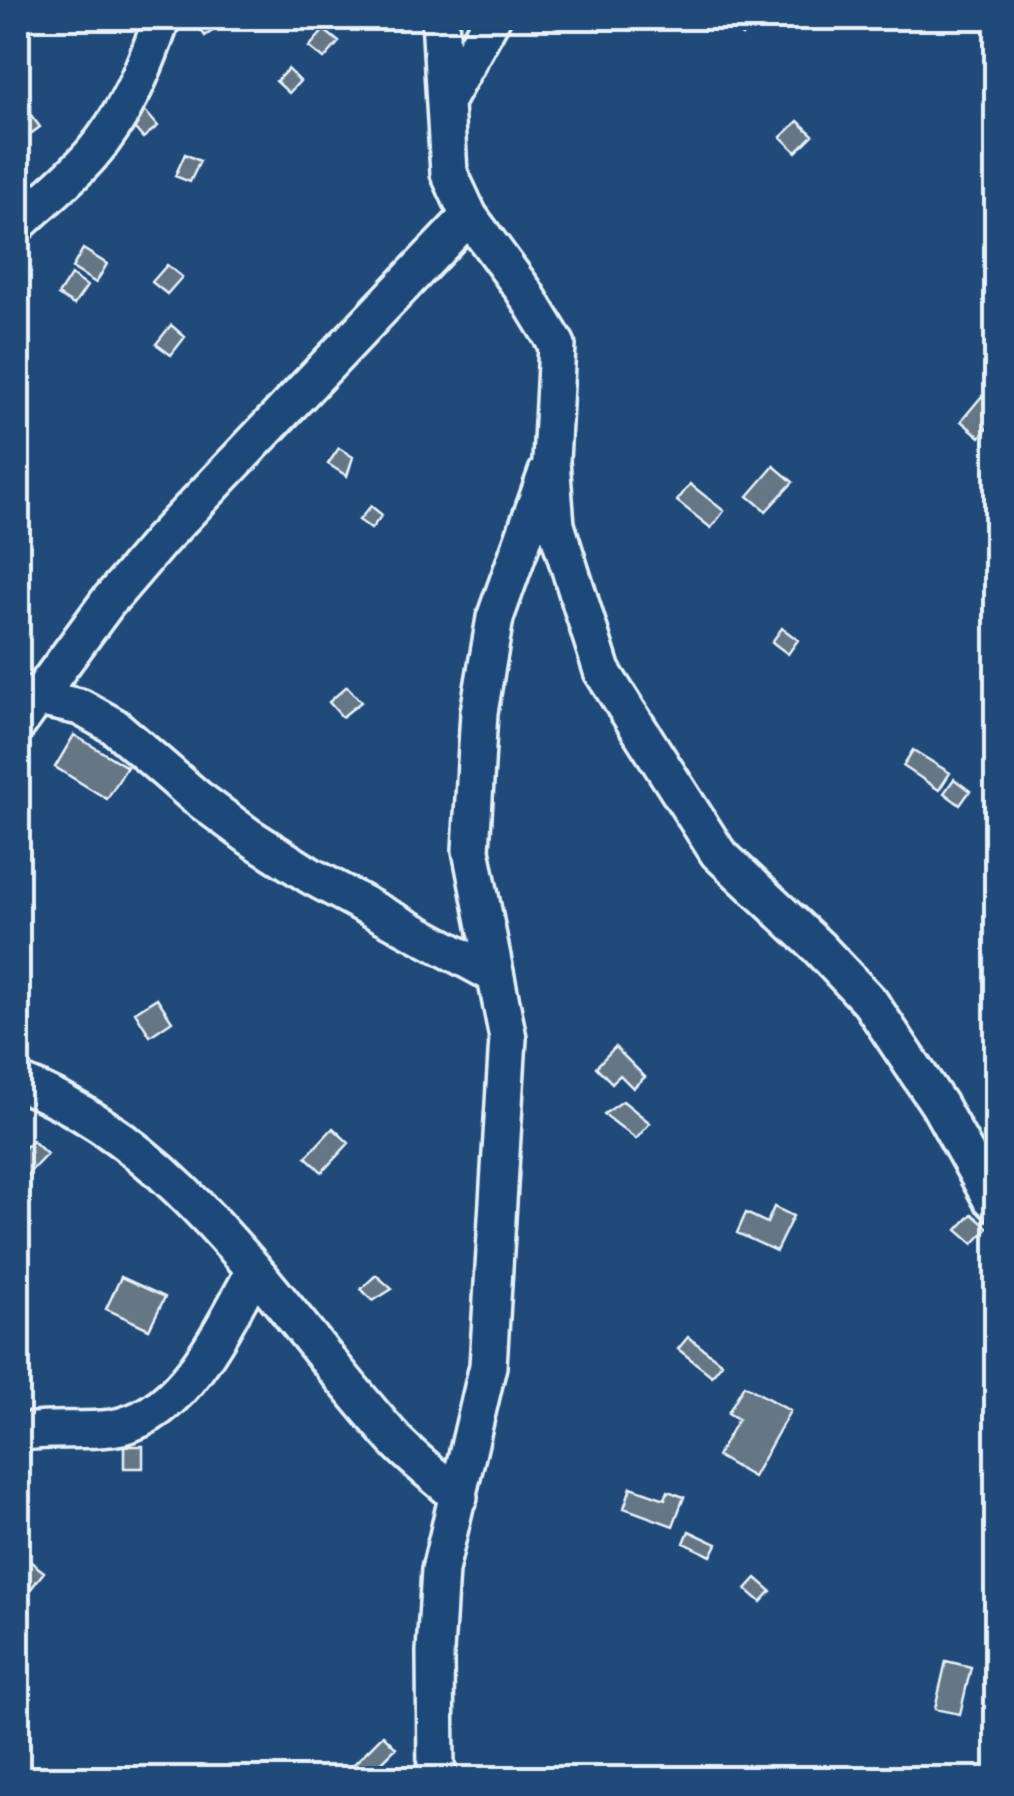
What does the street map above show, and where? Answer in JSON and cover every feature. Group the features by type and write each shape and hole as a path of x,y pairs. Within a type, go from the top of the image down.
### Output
{"street":[{"path":"18,224 90,156 117,120 144,69 162,18"},
{"path":"440,18 448,173 469,216 524,291 557,345 550,462 556,525 602,671 718,853 818,946 870,1002 939,1105 996,1204"},
{"path":"447,98 492,18"},
{"path":"24,705 161,540 469,216"},
{"path":"436,1778 435,1652 440,1570 488,1366 508,1038 471,850 479,712 495,618 550,462"},
{"path":"24,705 80,707 114,726 196,797 250,837 311,876 495,975"},
{"path":"18,1082 55,1096 113,1133 176,1186 399,1444 459,1497"},
{"path":"18,1433 116,1428 164,1406 204,1359 254,1272"}],"building":[{"path":"193,18 228,18 229,20 205,36"},
{"path":"718,18 757,18 742,36"},
{"path":"324,30 339,42 324,59 309,47"},
{"path":"288,69 300,81 289,93 276,81"},
{"path":"18,98 40,127 18,143"},
{"path":"145,111 158,126 143,138 130,123"},
{"path":"798,121 813,135 796,152 781,137"},
{"path":"185,154 200,161 190,182 175,176"},
{"path":"83,249 107,264 96,283 72,268"},
{"path":"167,265 182,277 167,294 152,282"},
{"path":"71,275 87,286 74,305 58,295"},
{"path":"171,325 185,337 171,355 156,344"},
{"path":"982,396 996,407 996,418 980,437 961,421"},
{"path":"339,448 353,457 347,476 328,464"},
{"path":"774,466 793,482 766,511 748,496"},
{"path":"690,484 724,511 711,528 677,501"},
{"path":"371,506 382,515 371,529 359,520"},
{"path":"782,628 798,640 788,654 772,642"},
{"path":"347,686 361,702 342,717 329,702"},
{"path":"74,735 127,767 107,799 55,767"},
{"path":"913,750 950,773 939,790 903,766"},
{"path":"954,779 970,791 960,805 944,793"},
{"path":"157,998 172,1021 150,1036 135,1012"},
{"path":"615,1047 645,1077 633,1088 620,1075 612,1083 596,1067"},
{"path":"623,1101 650,1123 636,1139 604,1114"},
{"path":"333,1128 349,1143 322,1172 306,1157"},
{"path":"32,1140 47,1154 26,1176 18,1167 18,1156"},
{"path":"774,1207 793,1216 776,1251 737,1233 746,1213 767,1223"},
{"path":"972,1214 988,1228 973,1244 957,1230"},
{"path":"376,1275 392,1289 373,1301 361,1289"},
{"path":"121,1277 165,1297 149,1329 106,1309"},
{"path":"688,1337 722,1363 712,1376 678,1349"},
{"path":"744,1385 790,1411 753,1477 717,1456 738,1419 728,1413"},
{"path":"124,1446 143,1446 143,1468 124,1468"},
{"path":"631,1487 665,1499 668,1491 684,1497 673,1526 624,1508"},
{"path":"689,1531 717,1544 711,1556 684,1543"},
{"path":"18,1552 44,1572 19,1604 18,1603"},
{"path":"756,1578 771,1591 761,1602 746,1589"},
{"path":"946,1661 971,1667 960,1714 935,1709"},
{"path":"383,1735 396,1748 366,1778 353,1765"}]}
